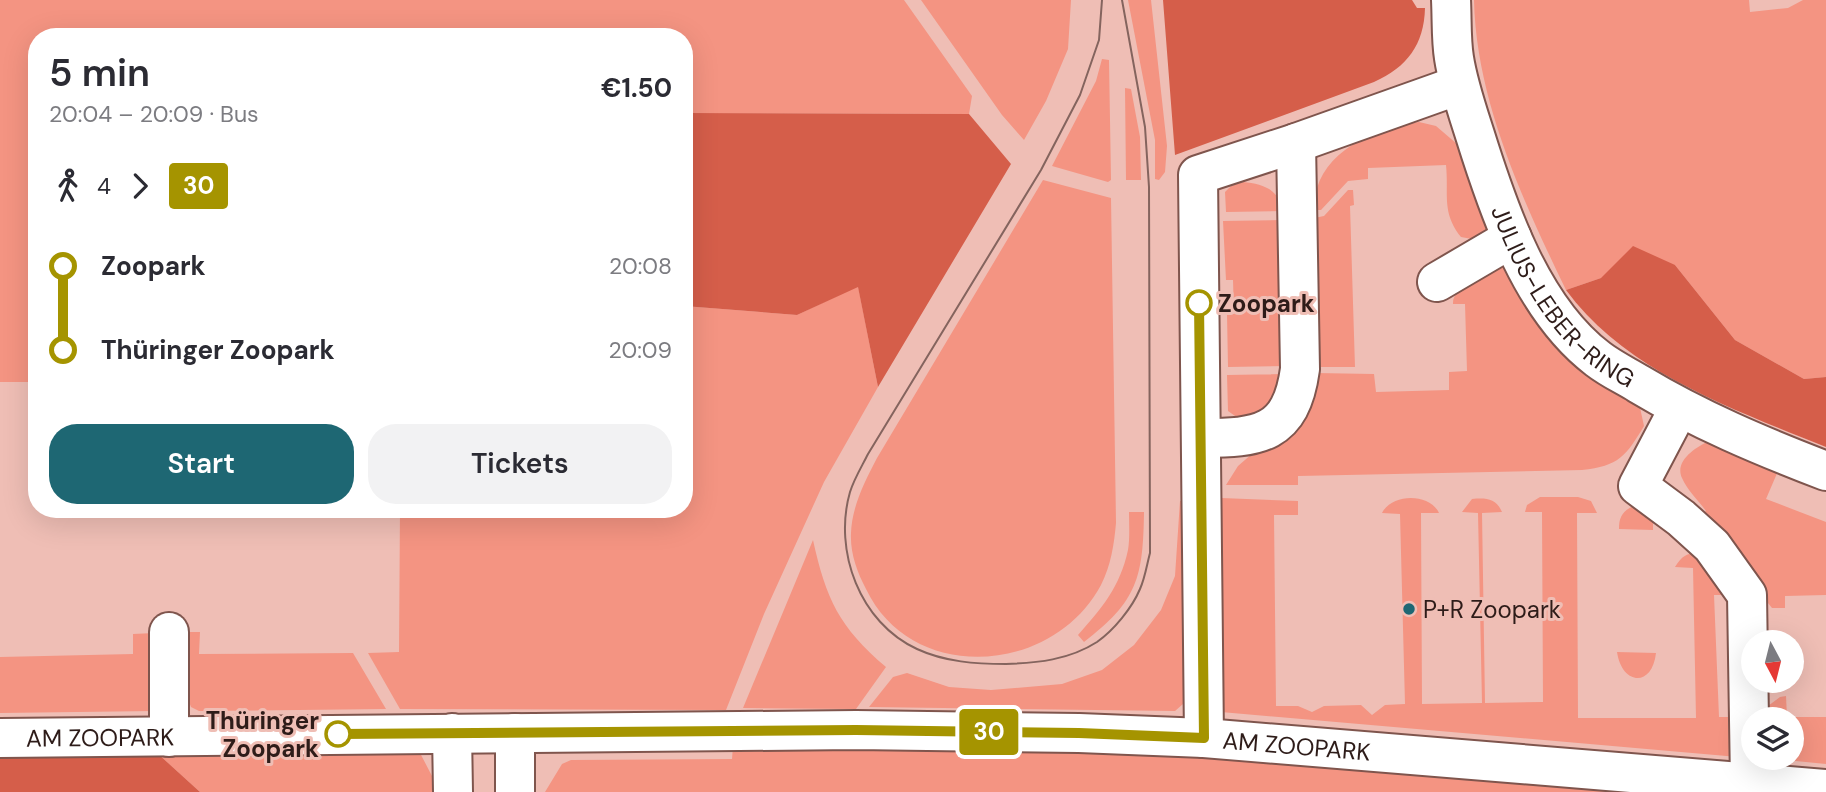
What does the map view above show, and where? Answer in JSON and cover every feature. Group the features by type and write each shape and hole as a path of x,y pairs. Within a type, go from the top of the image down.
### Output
{"street":[{"name":"JULIUS-LEBER-RING","path":"1451,0 1453,55 1459,85 1485,168 1512,239 1543,298 1567,329 1598,359 1679,408 1747,441 1826,471"},
{"path":"1204,738 1198,175 1459,85"},
{"path":"1201,438 1232,438 1258,434 1276,425 1297,392 1300,369 1296,143"},
{"path":"1437,282 1512,239"},
{"path":"1679,408 1638,486 1681,518 1712,546 1747,595 1750,782"},
{"path":"169,632 169,737"},
{"name":"AM ZOOPARK","path":"0,738 169,737 515,744 856,730 1079,733 1204,738 1826,789"},
{"path":"453,744 453,792"},
{"path":"515,744 515,792"},
{"name":"AM ZOOPARK","path":"515,744 568,753"}],"shaded area":[{"path":"0,0 904,0 972,96 969,114 693,113 693,28 28,28 28,382 0,382"},
{"path":"921,0 1071,0 1068,49 1046,101 1024,140 1002,115"},
{"path":"1128,0 1151,0 1167,146 1165,172 1159,180 1155,179 1155,140"},
{"path":"1163,0 1412,0 1417,8 1425,8 1417,44 1404,62 1386,76 1175,155"},
{"path":"1474,0 1749,0 1750,12 1788,8 1803,0 1826,0 1826,377 1804,379 1735,340 1675,265 1601,278 1566,290 1519,185 1493,112 1483,75"},
{"path":"1102,59 1109,60 1111,180 1108,182 1052,166 1096,81"},
{"path":"1125,88 1131,89 1140,137 1141,180 1126,180"},
{"path":"693,113 969,114 1011,164 878,387 858,287 797,315 693,307"},
{"path":"1419,122 1436,126 1457,144 1493,228 1472,239 1461,237 1448,211 1446,165 1368,168 1368,179 1348,181 1321,210 1313,210 1323,174 1344,150 1373,134"},
{"path":"1043,180 1111,198 1116,523 1112,555 1101,585 1079,615 1050,637 1018,651 983,657 948,654 915,642 887,620 866,589 853,555 851,533 854,513 877,458"},
{"path":"1243,182 1269,189 1278,197 1283,211 1226,212 1225,192 1231,186"},
{"path":"1348,190 1353,190 1354,205 1350,206 1355,367 1315,367 1314,218 1324,216"},
{"path":"1284,220 1287,366 1228,367 1227,314 1234,314 1233,280 1226,280 1223,221"},
{"path":"1633,246 1675,265 1735,340 1804,379 1826,377 1826,447 1684,385 1619,344 1591,319 1566,290 1601,278"},
{"path":"1507,261 1639,403 1644,426 1620,458 1605,466 1582,470 1298,476 1298,485 1226,485 1238,466 1253,453 1305,417 1313,401 1315,373 1374,374 1376,392 1449,390 1449,372 1467,371 1465,304 1453,304 1454,297 1466,284"},
{"path":"858,286 878,387 824,482 764,614 726,710 400,709 368,653 399,652 400,518 693,518 693,307 797,315"},
{"path":"1287,374 1271,414 1238,418 1228,411 1227,375"},
{"path":"1709,441 1778,471 1766,499 1826,522 1826,595 1785,596 1785,608 1772,608 1764,598 1763,586 1748,561 1726,544 1699,515 1706,511 1684,482 1680,472 1688,455"},
{"path":"1540,497 1578,497 1591,501 1597,513 1577,513 1578,718 1696,718 1693,568 1675,567 1685,556 1699,553 1731,595 1714,595 1719,717 1738,717 1738,757 1221,712 1221,498 1298,501 1298,515 1274,515 1276,706 1298,706 1312,712 1324,706 1361,705 1372,715 1385,705 1405,704 1400,514 1382,513 1394,502 1411,498 1428,502 1439,513 1421,513 1422,704 1482,703 1478,513 1462,512 1472,499 1494,501 1502,512 1482,513 1485,703 1543,702 1542,512 1525,512 1527,505"},
{"path":"1189,500 1189,688 1183,704 1175,711 869,707 893,677 907,673 949,687 991,690 1062,684 1102,670 1134,645 1161,610 1175,576 1180,501"},
{"path":"1635,505 1653,520 1653,530 1619,529 1623,514"},
{"path":"1129,512 1144,512 1142,554 1134,586 1116,614 1084,642 1078,635 1109,596 1125,563 1129,545"},
{"path":"813,540 823,579 837,611 857,639 886,667 856,709 743,708"},
{"path":"188,632 200,632 199,654 353,653 386,709 199,711 191,707 188,699"},
{"path":"154,633 154,711 0,713 0,657 133,654 133,634"},
{"path":"1617,652 1656,653 1649,672 1637,678 1625,671"},
{"path":"1786,696 1787,707 1768,707 1768,706"},
{"path":"1804,717 1826,717 1826,764 1804,762"},
{"path":"733,746 1116,747 1705,792 545,792 562,764 571,760 732,759"},
{"path":"419,751 433,778 436,792 200,792 156,752"},
{"path":"156,752 200,792 0,792 0,754"}],"tram line":[{"path":"1102,0 1099,40 1080,95 1041,170 868,454 850,492 845,538 856,583 866,603 880,622 897,637 917,649 939,657 972,663 1006,664 1041,661 1075,653 1097,642 1116,625 1132,604 1145,576 1150,553 1149,187 1145,127 1122,0"}],"bus line":[{"name":"30","path":"338,734 856,730 1079,733 1204,738 1199,303"}],"place":[{"name":"Zoopark","path":"1199,303"},
{"name":"P+R Zoopark","path":"1409,609"},
{"name":"Thüringer Zoopark","path":"338,734"}]}
